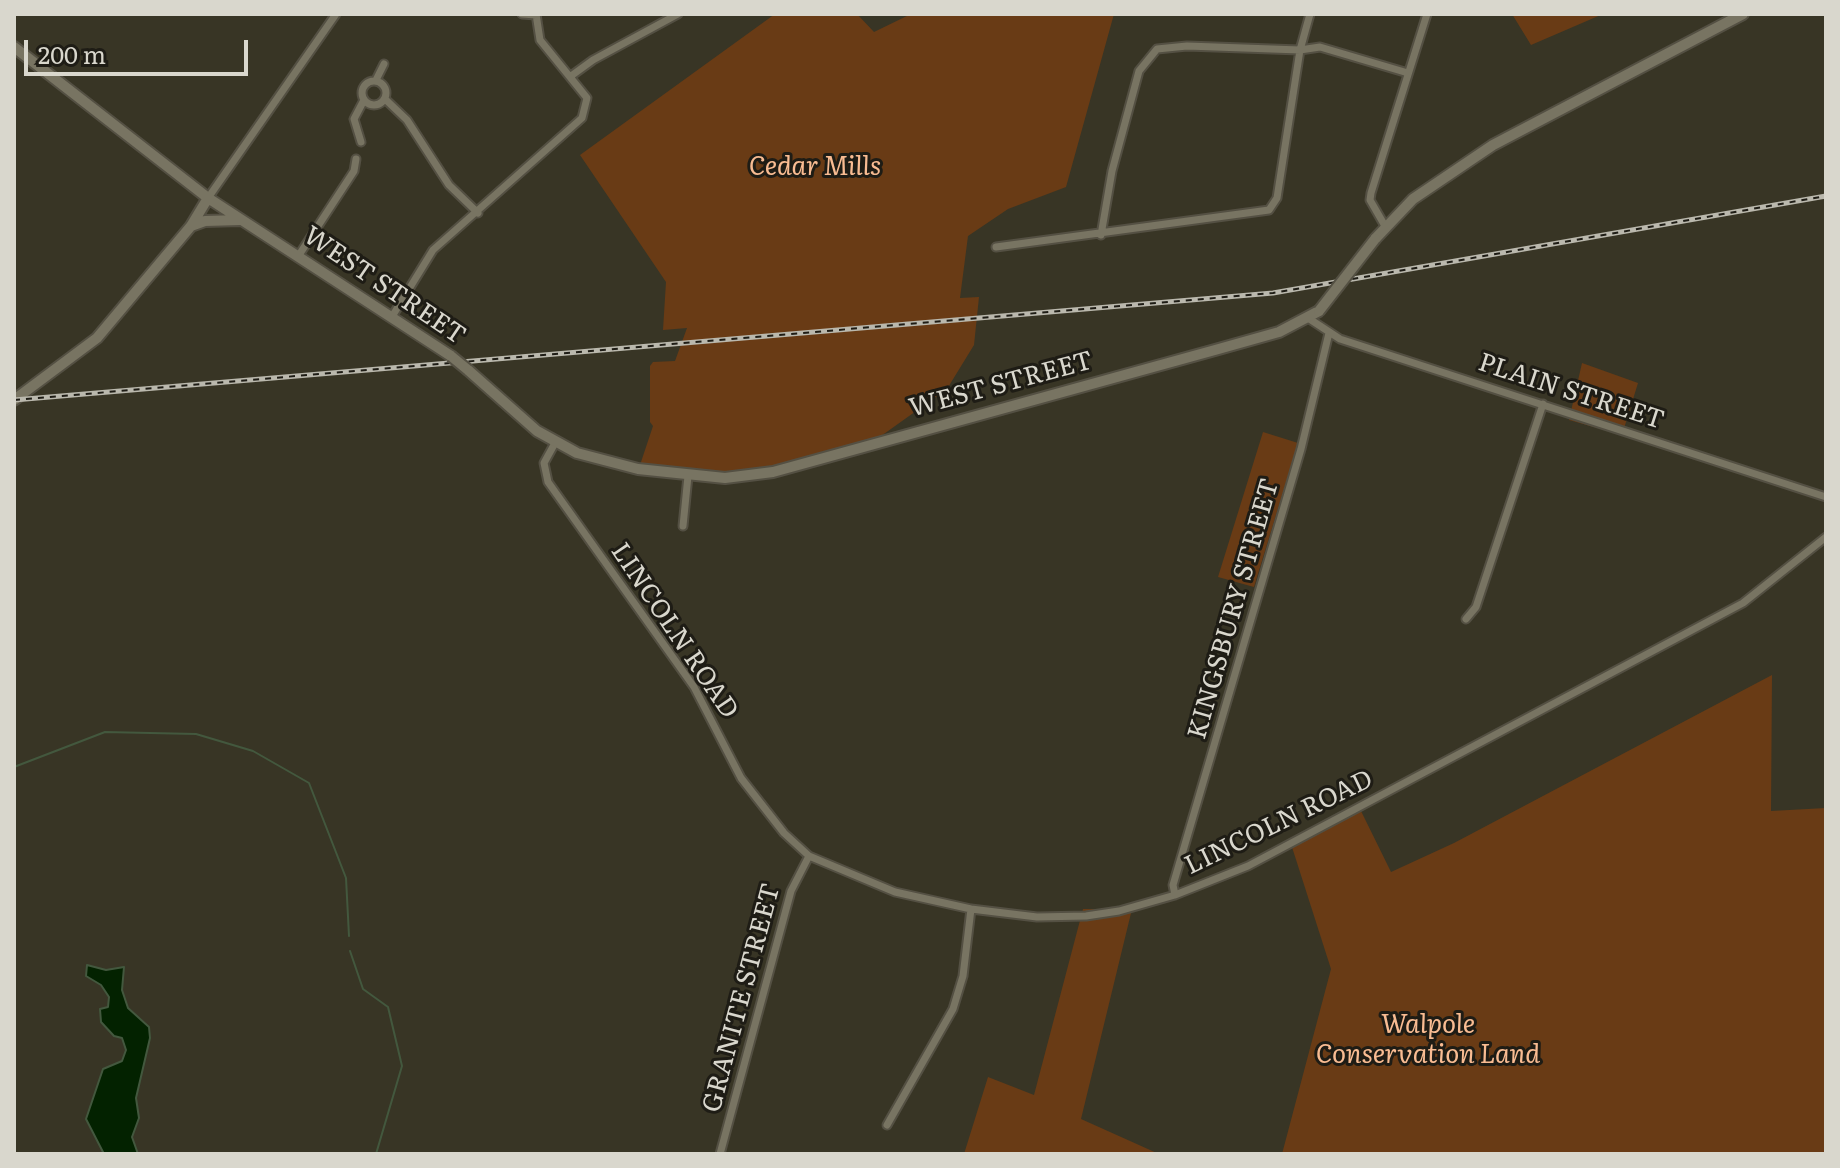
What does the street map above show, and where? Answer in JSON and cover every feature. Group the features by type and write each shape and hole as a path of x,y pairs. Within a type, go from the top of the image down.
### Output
{"main road":[{"name":"WEST STREET","path":"14,47 208,198 393,315 451,356 555,443 601,461 688,476 725,478 773,472 1279,332 1319,311 1385,226 1435,183 1493,145 1743,14"},
{"path":"14,400 97,338 191,226 208,198"},
{"path":"191,226 205,221 240,220"}],"street":[{"path":"208,198 336,14"},
{"path":"393,315 422,264 582,118 587,98 540,40 536,15 522,14"},
{"path":"571,76 593,60 678,14"},
{"path":"996,247 1269,210 1277,198 1300,50 1310,14"},
{"path":"1385,226 1370,200 1427,14"},
{"path":"1101,235 1112,171 1139,71 1151,53 1160,47 1300,50 1320,47 1353,54 1408,73"},
{"path":"361,142 354,119 364,100 365,84 376,80 384,64"},
{"path":"376,80 386,88 385,99"},
{"path":"385,99 413,127 449,185 478,213"},
{"path":"364,100 375,105 385,99"},
{"path":"299,255 354,171 356,159"},
{"name":"PLAIN STREET","path":"1308,318 1329,333 1826,497"},
{"name":"KINGSBURY STREET","path":"1175,895 1173,885 1301,449 1329,333"},
{"path":"1466,619 1476,607 1543,404"},
{"name":"LINCOLN ROAD","path":"555,443 544,465 550,487 694,687 741,778 778,827 809,856 895,892 971,909 1037,917 1086,916 1175,895 1248,866 1694,631 1743,603 1826,537"},
{"path":"683,526 688,476"},
{"name":"GRANITE STREET","path":"720,1154 791,891 809,856"},
{"path":"887,1125 953,1009 963,976 971,909"}],"green space":[{"name":"Cedar Mills","path":"775,14 857,14 874,32 911,14 1114,14 1066,187 1008,209 968,236 960,298 979,297 974,345 947,389 860,451 770,474 720,473 640,465 653,426 650,422 650,366 653,362 675,361 687,328 663,330 666,282 580,155"},
{"path":"1512,14 1603,14 1531,45"},
{"path":"1582,363 1638,383 1622,435 1569,420"},
{"path":"1263,432 1298,443 1254,587 1218,577"},
{"name":"Walpole Conservation Land","path":"1772,675 1771,811 1826,808 1826,1154 1282,1154 1331,969 1291,844 1361,811 1391,872 1454,843"},
{"path":"1083,909 1132,909 1081,1119 1159,1154 964,1154 988,1077 1034,1095"}],"shaded area":[{"path":"87,965 106,970 124,967 122,990 128,1008 149,1027 150,1038 136,1098 139,1118 132,1137 138,1154 104,1154 86,1119 103,1069 122,1061 126,1050 122,1038 114,1036 101,1022 100,1009 108,1007 109,997 101,985 86,976"}],"waterway":[{"path":"14,258 14,283"},
{"path":"14,767 105,732 196,734 253,751 309,783 346,878 349,936"},
{"path":"350,951 363,989 388,1007 402,1066 376,1154"}],"railway":[{"path":"14,400 1273,293 1826,196"}]}
